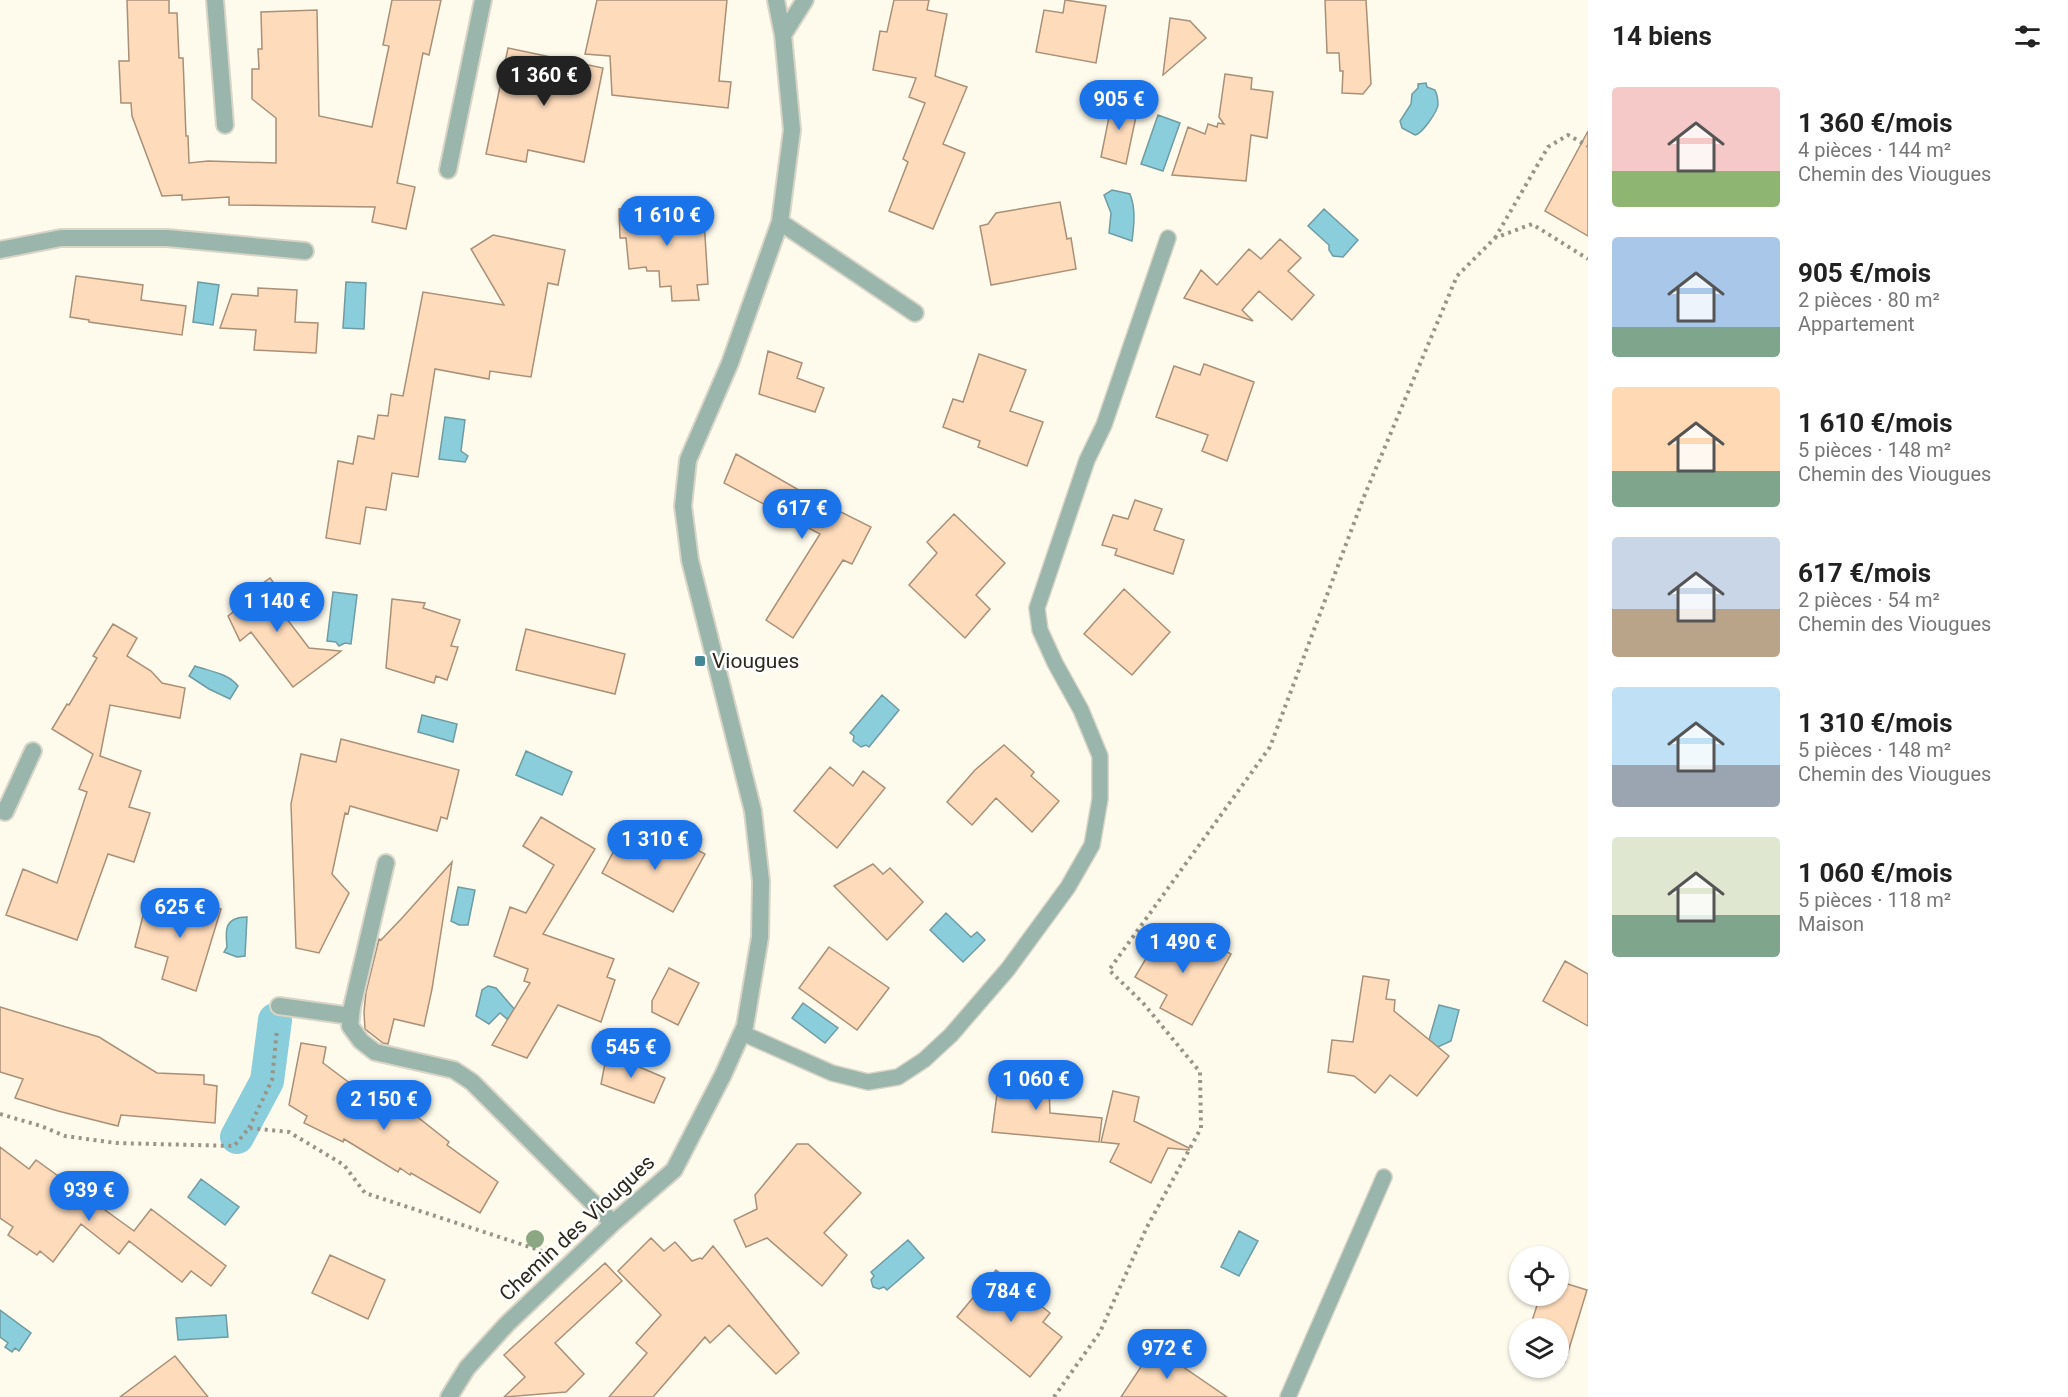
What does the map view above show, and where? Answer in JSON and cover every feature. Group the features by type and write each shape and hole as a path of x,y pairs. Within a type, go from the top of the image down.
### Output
{"street":[{"path":"215,0 225,125"},
{"path":"448,170 483,0"},
{"name":"Chemin des Viougues","path":"454,1396 467,1368 507,1324 674,1170 719,1083 745,1026 760,937 761,881 753,811 690,560 683,506 688,460 730,363 780,222 792,130 783,35 776,0"},
{"path":"783,35 805,0"},
{"path":"780,222 915,314"},
{"path":"0,250 62,238 167,238 305,251"},
{"path":"0,810 5,812 33,751"},
{"path":"386,863 350,1026 361,1041 375,1052 454,1070 472,1082 614,1223"},
{"path":"279,1006 351,1016"}],"lane":[{"path":"742,1033 832,1072 868,1082 898,1077 924,1059 951,1035 1008,969 1068,887 1092,844 1100,799 1100,756 1081,710 1040,630 1037,608 1087,460 1104,425 1168,238"},
{"path":"1288,1397 1384,1177"}],"path":[{"path":"1054,1397 1100,1332 1147,1227 1201,1128 1200,1072 1143,1003 1109,970 1270,747 1363,499 1456,276 1495,238 1548,147 1568,135 1588,146"},
{"path":"1495,238 1532,224 1588,260"},
{"path":"0,1114 65,1136 116,1143 234,1146 249,1128 272,1080 279,1006"},
{"path":"249,1128 289,1132 344,1165 365,1193 542,1251 551,1246"}],"water":[{"path":"1426,83 1427,87 1435,90 1438,105 1429,122 1415,135 1402,128 1400,121 1411,104 1412,94 1418,88 1418,84"},
{"path":"1158,115 1180,123 1163,171 1141,164"},
{"path":"1112,190 1130,194 1134,211 1132,241 1109,233 1111,213 1104,195"},
{"path":"1324,209 1358,240 1343,257 1333,256 1329,245 1308,226"},
{"path":"198,282 219,285 213,325 193,322"},
{"path":"346,282 366,283 364,329 343,328"},
{"path":"445,417 465,420 461,451 468,456 465,462 439,459"},
{"path":"333,592 357,595 351,644 345,643 339,646 336,642 327,641"},
{"path":"195,666 224,675 234,682 238,686 230,699 189,676"},
{"path":"882,695 899,710 869,747 866,745 861,747 853,741 854,736 850,733"},
{"path":"422,715 457,724 453,742 418,732"},
{"path":"526,751 572,772 562,795 516,775"},
{"path":"458,887 475,890 468,925 459,925 451,921"},
{"path":"946,913 971,937 977,932 985,940 963,962 930,930"},
{"path":"247,917 245,956 237,957 224,952 227,947 228,925 234,919"},
{"path":"488,986 496,988 516,1011 507,1019 500,1013 489,1024 476,1016 482,990"},
{"path":"803,1003 838,1028 825,1043 792,1018"},
{"path":"1439,1005 1459,1010 1451,1041 1438,1047 1429,1040"},
{"path":"201,1179 239,1207 225,1225 188,1197"},
{"path":"1239,1231 1258,1241 1239,1276 1221,1267"},
{"path":"908,1240 924,1258 887,1290 884,1287 879,1289 873,1287 871,1280 874,1276 871,1272"},
{"path":"0,1310 31,1333 19,1351 15,1348 12,1352 5,1347 8,1343 0,1337"},
{"path":"226,1315 228,1337 178,1340 176,1318"}],"building":[{"path":"127,0 169,0 169,13 177,13 179,58 183,58 189,163 208,161 276,163 276,118 252,99 252,69 259,69 258,49 262,49 261,12 317,10 319,116 372,127 389,46 383,45 392,0 441,0 429,55 423,53 397,183 415,187 406,229 372,222 375,207 229,205 229,197 182,200 182,195 162,196 132,116 131,103 121,103 119,61 129,61"},
{"path":"597,0 727,0 719,81 731,82 728,108 612,95 610,56 585,54"},
{"path":"894,0 929,0 927,10 947,14 935,76 967,87 943,144 965,153 933,229 889,211 908,162 903,159 925,103 909,97 916,78 873,70 880,31 887,32"},
{"path":"1065,0 1106,6 1096,63 1036,52 1044,10 1063,13"},
{"path":"1325,0 1366,0 1371,84 1363,94 1342,93 1343,71 1340,71 1339,53 1327,53"},
{"path":"1170,18 1190,21 1206,38 1163,75"},
{"path":"508,48 603,68 584,162 528,150 526,162 486,154"},
{"path":"1225,74 1252,78 1251,89 1273,92 1267,138 1251,135 1246,181 1172,175 1188,127 1205,134 1208,124 1217,127 1218,123 1224,124 1219,117"},
{"path":"1113,97 1138,107 1126,164 1101,157"},
{"path":"1588,131 1588,236 1545,211"},
{"path":"1060,202 1067,239 1071,238 1076,269 991,285 980,226 988,224 996,213"},
{"path":"688,204 689,221 704,220 708,284 697,285 699,300 672,301 671,286 660,287 659,271 647,271 646,267 629,269 626,238 620,238 619,209"},
{"path":"493,235 565,250 558,285 548,283 531,377 490,371 489,379 435,369 418,477 392,473 386,510 366,507 360,544 326,538 338,461 353,464 358,436 374,439 378,415 388,416 391,394 403,396 423,292 504,305 471,249"},
{"path":"1280,239 1301,258 1288,271 1314,295 1292,320 1259,291 1242,310 1253,321 1184,298 1201,270 1217,285 1249,249 1261,259"},
{"path":"76,276 143,285 141,300 186,306 182,335 89,322 89,320 70,317"},
{"path":"258,288 297,290 295,322 318,323 316,353 254,350 256,330 220,328 232,294 258,296"},
{"path":"768,351 802,363 797,378 824,388 815,412 759,394"},
{"path":"979,354 1026,370 1010,411 1043,422 1027,466 978,447 980,441 943,427 953,399 963,402"},
{"path":"1204,364 1254,382 1227,461 1202,451 1208,435 1156,417 1174,366 1200,375"},
{"path":"736,454 811,497 871,527 852,564 843,560 793,638 766,620 820,534 724,483"},
{"path":"1135,500 1162,509 1154,530 1184,540 1173,574 1115,555 1117,549 1102,545 1113,515 1128,519"},
{"path":"954,514 1005,563 976,595 990,609 965,638 909,585 937,553 927,542"},
{"path":"270,578 289,603 280,610 309,648 341,651 293,687 251,632 240,641 228,616 245,603 241,599"},
{"path":"1124,589 1170,632 1132,675 1084,634"},
{"path":"392,599 425,603 423,608 460,620 451,646 458,647 447,680 436,676 434,683 386,668"},
{"path":"113,624 137,638 127,656 151,671 162,683 185,688 180,718 110,705 100,756 141,771 129,807 150,813 134,862 108,854 77,940 6,915 23,869 57,883 87,792 79,789 93,754 52,729 97,658 93,656"},
{"path":"526,629 625,654 615,694 516,670"},
{"path":"341,739 459,770 447,819 441,817 437,831 350,806 348,814 345,813 332,874 349,893 319,953 296,948 291,804 301,754 336,762"},
{"path":"1004,745 1034,772 1031,776 1059,801 1032,832 996,798 972,825 947,802 975,770"},
{"path":"830,767 853,786 863,771 885,788 837,848 794,811"},
{"path":"541,817 595,849 543,934 614,959 607,977 615,980 601,1022 558,1005 527,1058 492,1045 530,983 524,981 528,969 494,956 510,907 526,913 554,865 523,846"},
{"path":"677,839 705,854 673,912 602,873 617,845 625,850 630,840 665,858"},
{"path":"452,862 424,1026 394,1019 388,1044 383,1043 365,1029 364,1012 366,992 379,939 381,940 403,917"},
{"path":"873,864 883,874 890,868 923,902 887,940 834,886"},
{"path":"183,898 221,909 196,991 162,979 168,957 135,947 146,904 179,913"},
{"path":"1163,930 1192,947 1198,936 1231,954 1192,1025 1160,1008 1167,995 1135,977"},
{"path":"829,947 889,988 857,1030 799,988"},
{"path":"1565,961 1588,974 1588,1026 1543,1001"},
{"path":"669,968 699,983 678,1025 652,1012 652,1001"},
{"path":"1363,976 1389,980 1386,999 1395,1000 1394,1011 1449,1056 1417,1096 1390,1075 1375,1093 1354,1076 1328,1072 1332,1040 1353,1042"},
{"path":"0,1007 99,1037 157,1073 204,1075 204,1084 217,1086 215,1123 121,1115 118,1126 15,1098 23,1079 0,1072"},
{"path":"301,1043 326,1047 323,1063 382,1107 391,1096 449,1142 447,1145 498,1182 480,1213 411,1173 410,1175 400,1168 398,1172 344,1139 343,1142 304,1123 307,1116 289,1105"},
{"path":"607,1053 665,1078 654,1103 601,1084"},
{"path":"1014,1061 1035,1084 1049,1086 1050,1113 1102,1118 1099,1142 992,1132 1000,1071"},
{"path":"1113,1091 1139,1097 1134,1121 1189,1148 1189,1150 1168,1148 1151,1183 1110,1162 1119,1144 1101,1142"},
{"path":"797,1144 808,1144 861,1193 824,1233 847,1255 822,1286 767,1238 746,1247 734,1220 757,1209 755,1195"},
{"path":"0,1147 29,1169 36,1160 134,1231 151,1209 226,1266 211,1286 191,1271 182,1282 129,1241 119,1254 81,1224 53,1262 40,1251 37,1255 8,1235 13,1227 0,1218"},
{"path":"651,1238 664,1251 675,1242 692,1261 702,1259 713,1246 799,1353 776,1374 729,1325 710,1343 705,1337 653,1397 609,1397 647,1353 636,1343 661,1315 618,1271"},
{"path":"330,1255 385,1280 368,1319 312,1293"},
{"path":"605,1263 622,1281 555,1343 584,1374 566,1392 504,1397 525,1377 504,1355"},
{"path":"996,1270 1050,1313 1043,1322 1062,1337 1030,1377 957,1317"},
{"path":"1569,1284 1587,1290 1569,1349 1569,1318 1533,1318 1537,1306 1569,1306"},
{"path":"1154,1347 1227,1397 1121,1397"},
{"path":"175,1356 208,1397 120,1397"}],"waterway":[{"path":"237,1137 267,1081 275,1020"}],"place":[{"name":"Viougues","path":"700,661"}]}
